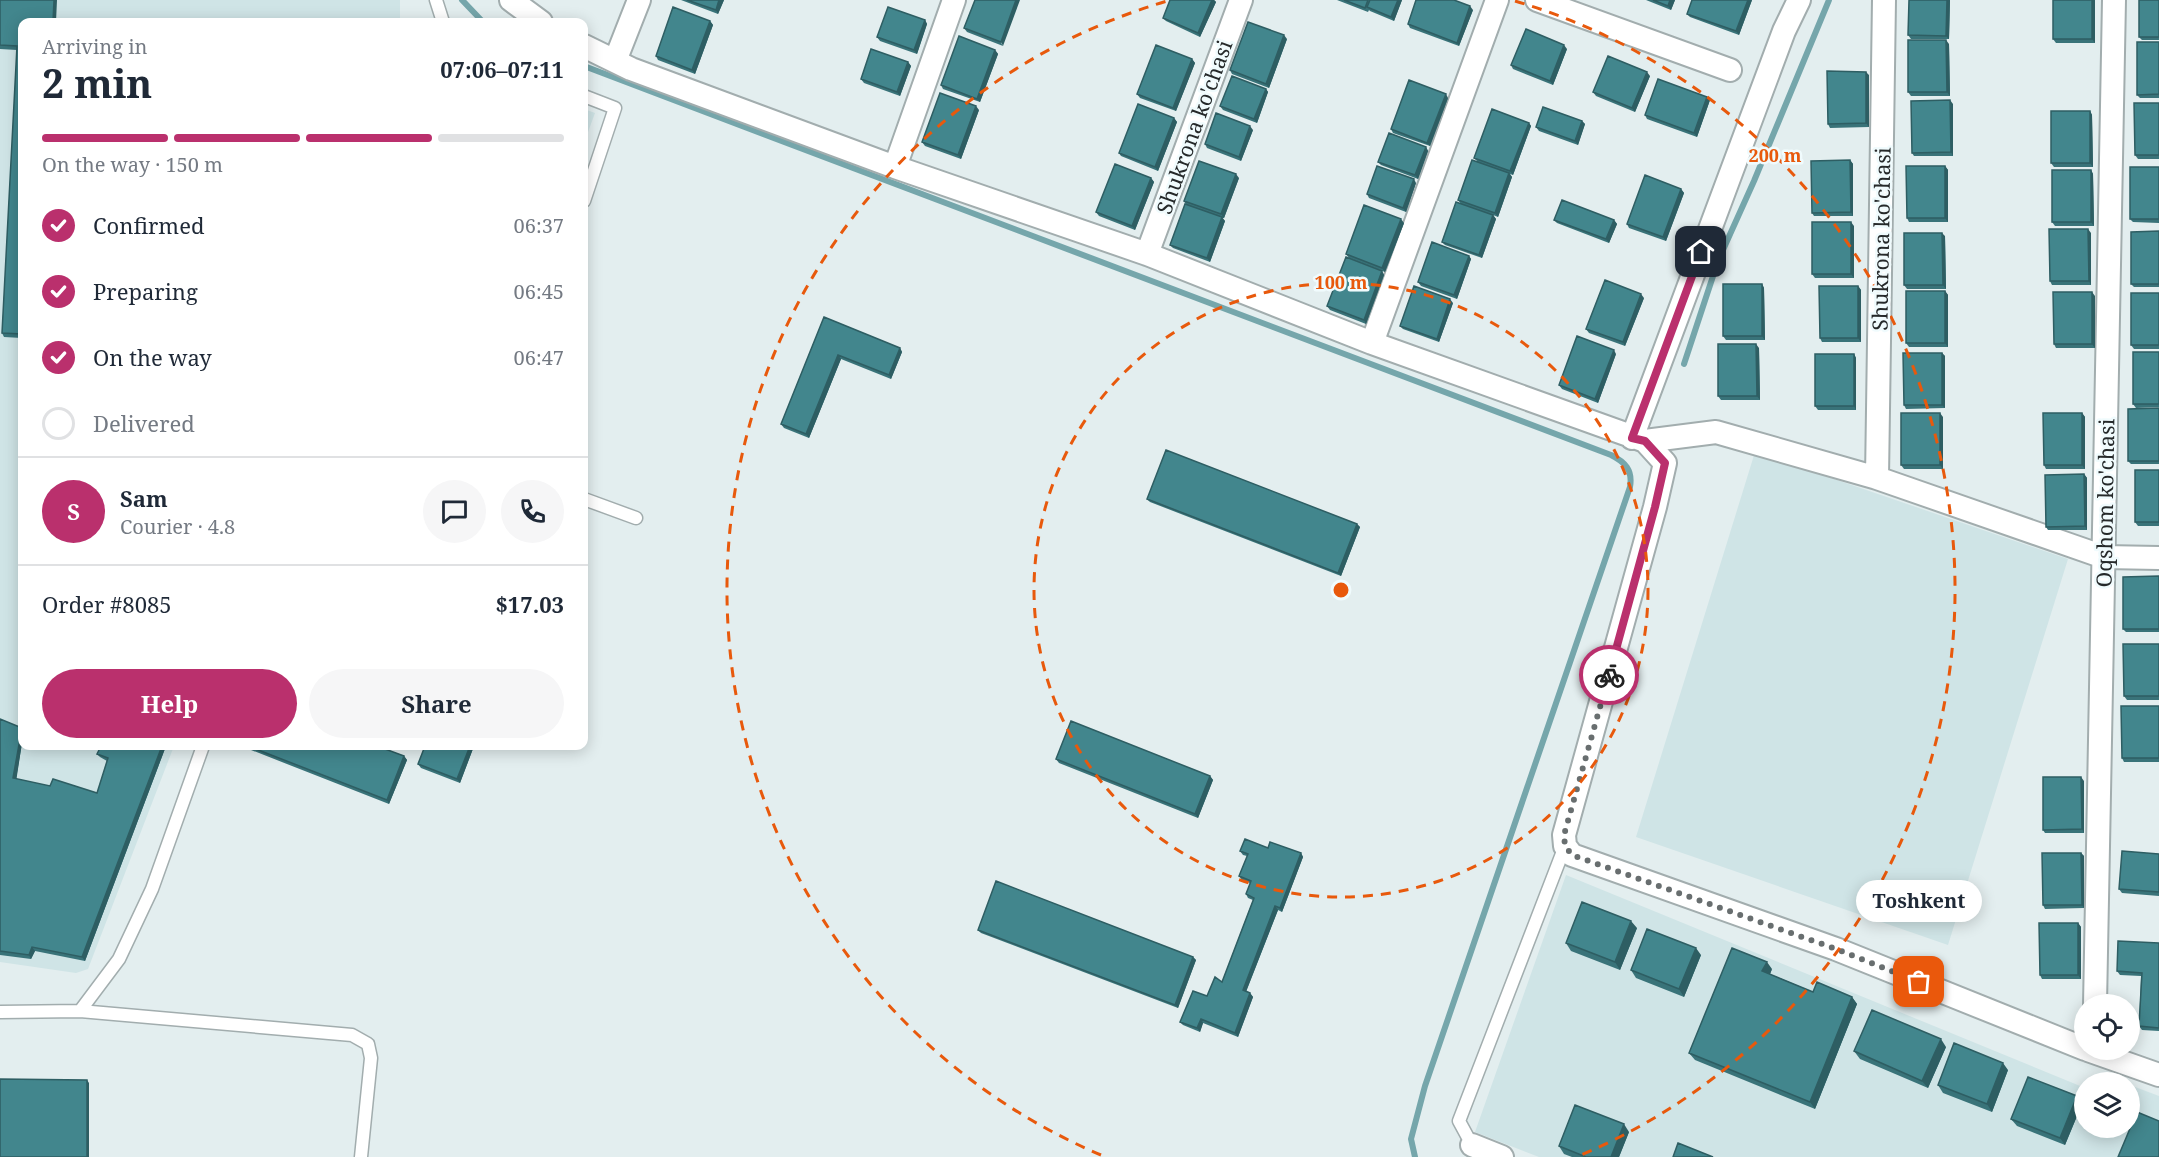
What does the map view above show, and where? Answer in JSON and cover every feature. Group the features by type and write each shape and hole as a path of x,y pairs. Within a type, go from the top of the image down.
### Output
{"street":[{"path":"511,0 536,18"},
{"path":"615,62 639,0"},
{"path":"895,167 954,0"},
{"name":"Shukrona ko'chasi","path":"1147,254 1241,0"},
{"path":"1372,343 1497,0"},
{"path":"1537,0 1730,70"},
{"path":"1639,440 1784,32 1798,0"},
{"name":"Shukrona ko'chasi","path":"1878,478 1884,0"},
{"name":"Oqshom ko'chasi","path":"2095,994 2114,0"},
{"path":"588,48 615,62 895,167 1147,254 1372,343 1639,440 1665,463 1655,507 1564,835 1565,846 1572,855 1836,949 2074,1044"},
{"path":"1639,440 1716,432 1878,478 2104,557 2159,558"},
{"path":"2118,1060 2159,1075"},
{"path":"1472,1145 1502,1157"}],"lane":[{"path":"436,0 442,18"},
{"path":"588,98 615,108 588,189"},
{"path":"588,500 636,518"},
{"path":"80,1011 119,959 152,889 202,750"},
{"path":"1472,1145 1459,1120 1565,846"},
{"path":"0,1012 80,1011 352,1035 368,1044 371,1058 361,1157"}],"shaded area":[{"path":"0,0 400,0 400,18 18,18 18,750 172,750 88,969 76,973 0,962"},
{"path":"588,110 595,113 588,132"},
{"path":"1755,452 2068,559 1948,945 1636,837"},
{"path":"1566,875 2074,1083 2074,1138 2140,1138 2140,1089 2159,1096 2159,1157 1539,1157 1475,1132"}],"building":[{"path":"0,0 54,0 53,18 18,18 18,334 2,333 17,46 0,45"},
{"path":"687,0 719,0 716,10"},
{"path":"975,0 1016,0 1001,42 964,28"},
{"path":"1170,0 1212,0 1198,33 1163,18"},
{"path":"1344,0 1368,0 1365,8"},
{"path":"1370,0 1398,0 1391,17 1367,7"},
{"path":"1416,0 1454,0 1470,6 1457,43 1408,24"},
{"path":"1653,0 1670,0 1668,6"},
{"path":"1692,0 1748,0 1736,31 1687,14"},
{"path":"1909,0 1947,0 1946,36 1908,35"},
{"path":"2053,0 2092,0 2092,39 2053,39"},
{"path":"2139,0 2159,0 2159,37 2139,37"},
{"path":"673,7 710,21 692,70 656,56"},
{"path":"888,7 925,20 914,50 877,37"},
{"path":"1248,22 1284,35 1266,84 1230,70"},
{"path":"1526,29 1564,45 1550,81 1511,65"},
{"path":"959,36 995,50 977,99 941,85"},
{"path":"1908,40 1946,40 1947,92 1908,92"},
{"path":"2137,42 2159,42 2159,94 2137,95"},
{"path":"1156,45 1192,59 1173,108 1137,94"},
{"path":"871,49 908,62 897,92 861,79"},
{"path":"1608,56 1647,72 1632,108 1593,92"},
{"path":"1827,71 1866,72 1866,123 1828,124"},
{"path":"1232,76 1266,89 1254,119 1220,106"},
{"path":"1658,79 1707,97 1694,133 1645,115"},
{"path":"1409,80 1446,94 1427,143 1391,129"},
{"path":"940,93 976,106 958,155 922,142"},
{"path":"1950,100 1951,152 1912,153 1911,101"},
{"path":"2134,103 2159,103 2159,155 2135,155"},
{"path":"1138,104 1174,118 1155,167 1119,153"},
{"path":"1543,107 1582,121 1575,141 1536,127"},
{"path":"1492,109 1529,123 1510,171 1474,158"},
{"path":"2051,111 2090,111 2090,163 2051,163"},
{"path":"1216,113 1250,126 1239,157 1205,144"},
{"path":"1389,133 1426,147 1415,175 1378,162"},
{"path":"1472,160 1509,173 1495,213 1458,200"},
{"path":"1850,160 1851,212 1812,213 1811,161"},
{"path":"1199,161 1236,174 1221,214 1184,201"},
{"path":"1115,164 1151,178 1132,226 1096,212"},
{"path":"1377,166 1414,179 1403,208 1367,194"},
{"path":"1906,166 1945,166 1945,218 1907,218"},
{"path":"2130,167 2159,167 2159,219 2130,219"},
{"path":"2052,170 2091,170 2091,222 2052,222"},
{"path":"1645,175 1681,189 1663,237 1627,224"},
{"path":"1562,200 1614,220 1606,239 1554,220"},
{"path":"1456,202 1493,215 1479,255 1442,242"},
{"path":"1185,204 1222,217 1207,258 1170,245"},
{"path":"1364,205 1401,219 1382,268 1346,254"},
{"path":"1812,222 1851,222 1851,274 1812,274"},
{"path":"2049,229 2088,229 2089,281 2050,281"},
{"path":"2159,231 2159,284 2131,284 2131,232"},
{"path":"1904,233 1942,233 1943,285 1904,285"},
{"path":"1432,242 1469,256 1454,295 1418,282"},
{"path":"1346,257 1382,271 1364,320 1327,306"},
{"path":"1605,280 1641,294 1623,342 1586,329"},
{"path":"1723,284 1762,284 1762,336 1723,336"},
{"path":"1414,286 1450,299 1437,339 1400,326"},
{"path":"1819,286 1858,286 1858,338 1820,338"},
{"path":"1906,291 1945,291 1945,343 1906,343"},
{"path":"2053,292 2092,292 2092,344 2054,344"},
{"path":"2131,293 2159,293 2159,345 2131,345"},
{"path":"824,317 900,348 889,375 838,355 806,434 781,424"},
{"path":"1577,336 1614,350 1595,399 1559,385"},
{"path":"1718,344 1756,344 1757,396 1718,396"},
{"path":"2133,352 2159,352 2159,404 2133,404"},
{"path":"1903,353 1942,353 1942,405 1904,405"},
{"path":"1815,354 1854,354 1854,406 1815,406"},
{"path":"2159,408 2159,461 2128,461 2128,409"},
{"path":"1901,413 1940,413 1940,465 1901,465"},
{"path":"2043,413 2082,413 2082,465 2044,465"},
{"path":"1166,450 1357,524 1338,573 1147,499"},
{"path":"2135,470 2159,470 2159,522 2135,522"},
{"path":"2084,474 2085,526 2046,527 2045,475"},
{"path":"2159,576 2159,629 2123,629 2123,577"},
{"path":"2123,644 2159,644 2159,696 2124,696"},
{"path":"2121,706 2159,706 2159,758 2122,758"},
{"path":"0,719 18,726 18,750 13,778 50,786 53,779 97,793 108,758 97,754 99,750 160,750 82,957 32,947 29,955 0,951"},
{"path":"1071,721 1210,776 1195,814 1056,759"},
{"path":"258,750 388,750 404,756 387,800"},
{"path":"423,750 468,750 457,779 418,764"},
{"path":"2043,777 2081,777 2082,829 2043,830"},
{"path":"1245,839 1268,848 1270,842 1301,853 1280,908 1275,906 1243,990 1250,993 1235,1033 1201,1019 1197,1028 1180,1022 1193,991 1207,996 1215,977 1222,982 1254,898 1246,894 1251,881 1239,876 1248,854 1240,851"},
{"path":"2122,851 2159,854 2159,892 2119,889"},
{"path":"2042,853 2081,853 2082,905 2043,905"},
{"path":"996,881 1193,957 1175,1005 978,930"},
{"path":"1582,902 1631,921 1615,962 1566,943"},
{"path":"2039,923 2078,923 2078,975 2040,975"},
{"path":"1647,929 1696,948 1679,989 1631,970"},
{"path":"2118,941 2159,943 2159,1028 2140,1026 2142,973 2117,971"},
{"path":"1732,948 1767,962 1762,971 1813,992 1817,982 1852,997 1810,1102 1689,1053"},
{"path":"1872,1010 1941,1039 1922,1081 1854,1051"},
{"path":"1954,1043 2003,1063 1987,1104 1938,1085"},
{"path":"2028,1077 2074,1095 2074,1103 2060,1138 2011,1119"},
{"path":"0,1079 87,1080 87,1157 0,1157"},
{"path":"1575,1105 1624,1124 1611,1157 1586,1157 1559,1146"},
{"path":"2140,1113 2159,1121 2159,1157 2118,1157 2126,1138 2140,1138"},
{"path":"1678,1143 1713,1157 1673,1157"}],"waterway":[{"path":"462,0 479,18"},
{"path":"1684,364 1718,261 1754,181 1829,0"},
{"path":"588,68 1611,455 1627,467 1631,481 1630,487 1425,1086 1411,1139 1415,1157"}],"way so far":[{"path":"1609,675 1564,835 1565,846 1572,855 1836,949 1919,982"}],"place":[{"name":"Toshkent","path":"1919,982"}],"route":[{"path":"1609,675 1665,463 1645,441 1632,438 1701,252"}]}
